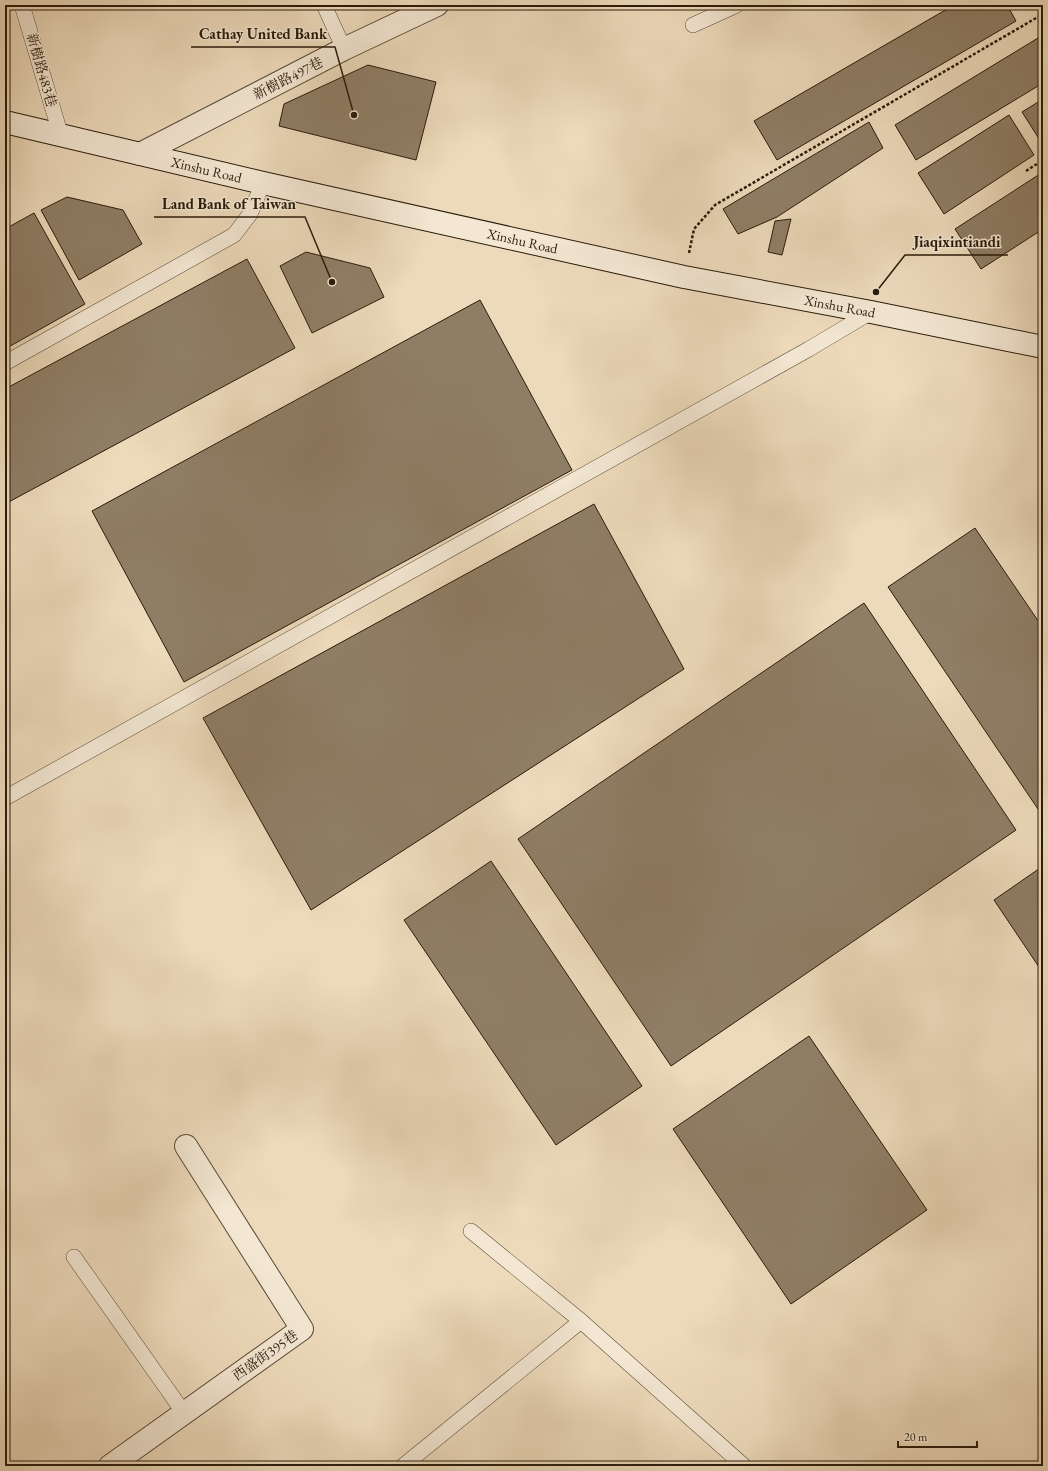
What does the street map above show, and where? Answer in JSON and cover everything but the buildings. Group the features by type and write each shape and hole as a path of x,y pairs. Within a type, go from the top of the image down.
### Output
{"main road":[{"name":"新樹路497巷","path":"140,154 344,49 437,5"},
{"name":"Xinshu Road","path":"5,122 263,183 684,277 872,312 1043,347"},
{"name":"西盛街395巷","path":"110,1466 302,1329 186,1146"}],"lane":[{"name":"新樹路483巷","path":"22,5 61,136"},
{"path":"324,5 344,49"},
{"path":"693,25 737,5"},
{"path":"5,363 234,235 250,214 263,183"},
{"path":"5,798 809,349 872,312"},
{"path":"471,1231 581,1321 744,1466"},
{"path":"74,1257 184,1412"},
{"path":"403,1466 581,1321"}],"path":[{"path":"684,277 694,229 715,205 1043,14"},
{"path":"1026,171 1043,160"}],"place":[{"name":"Cathay United Bank","path":"354,115"},
{"name":"Land Bank of Taiwan","path":"332,282"},
{"name":"Jiaqixintiandi","path":"876,292"}]}
